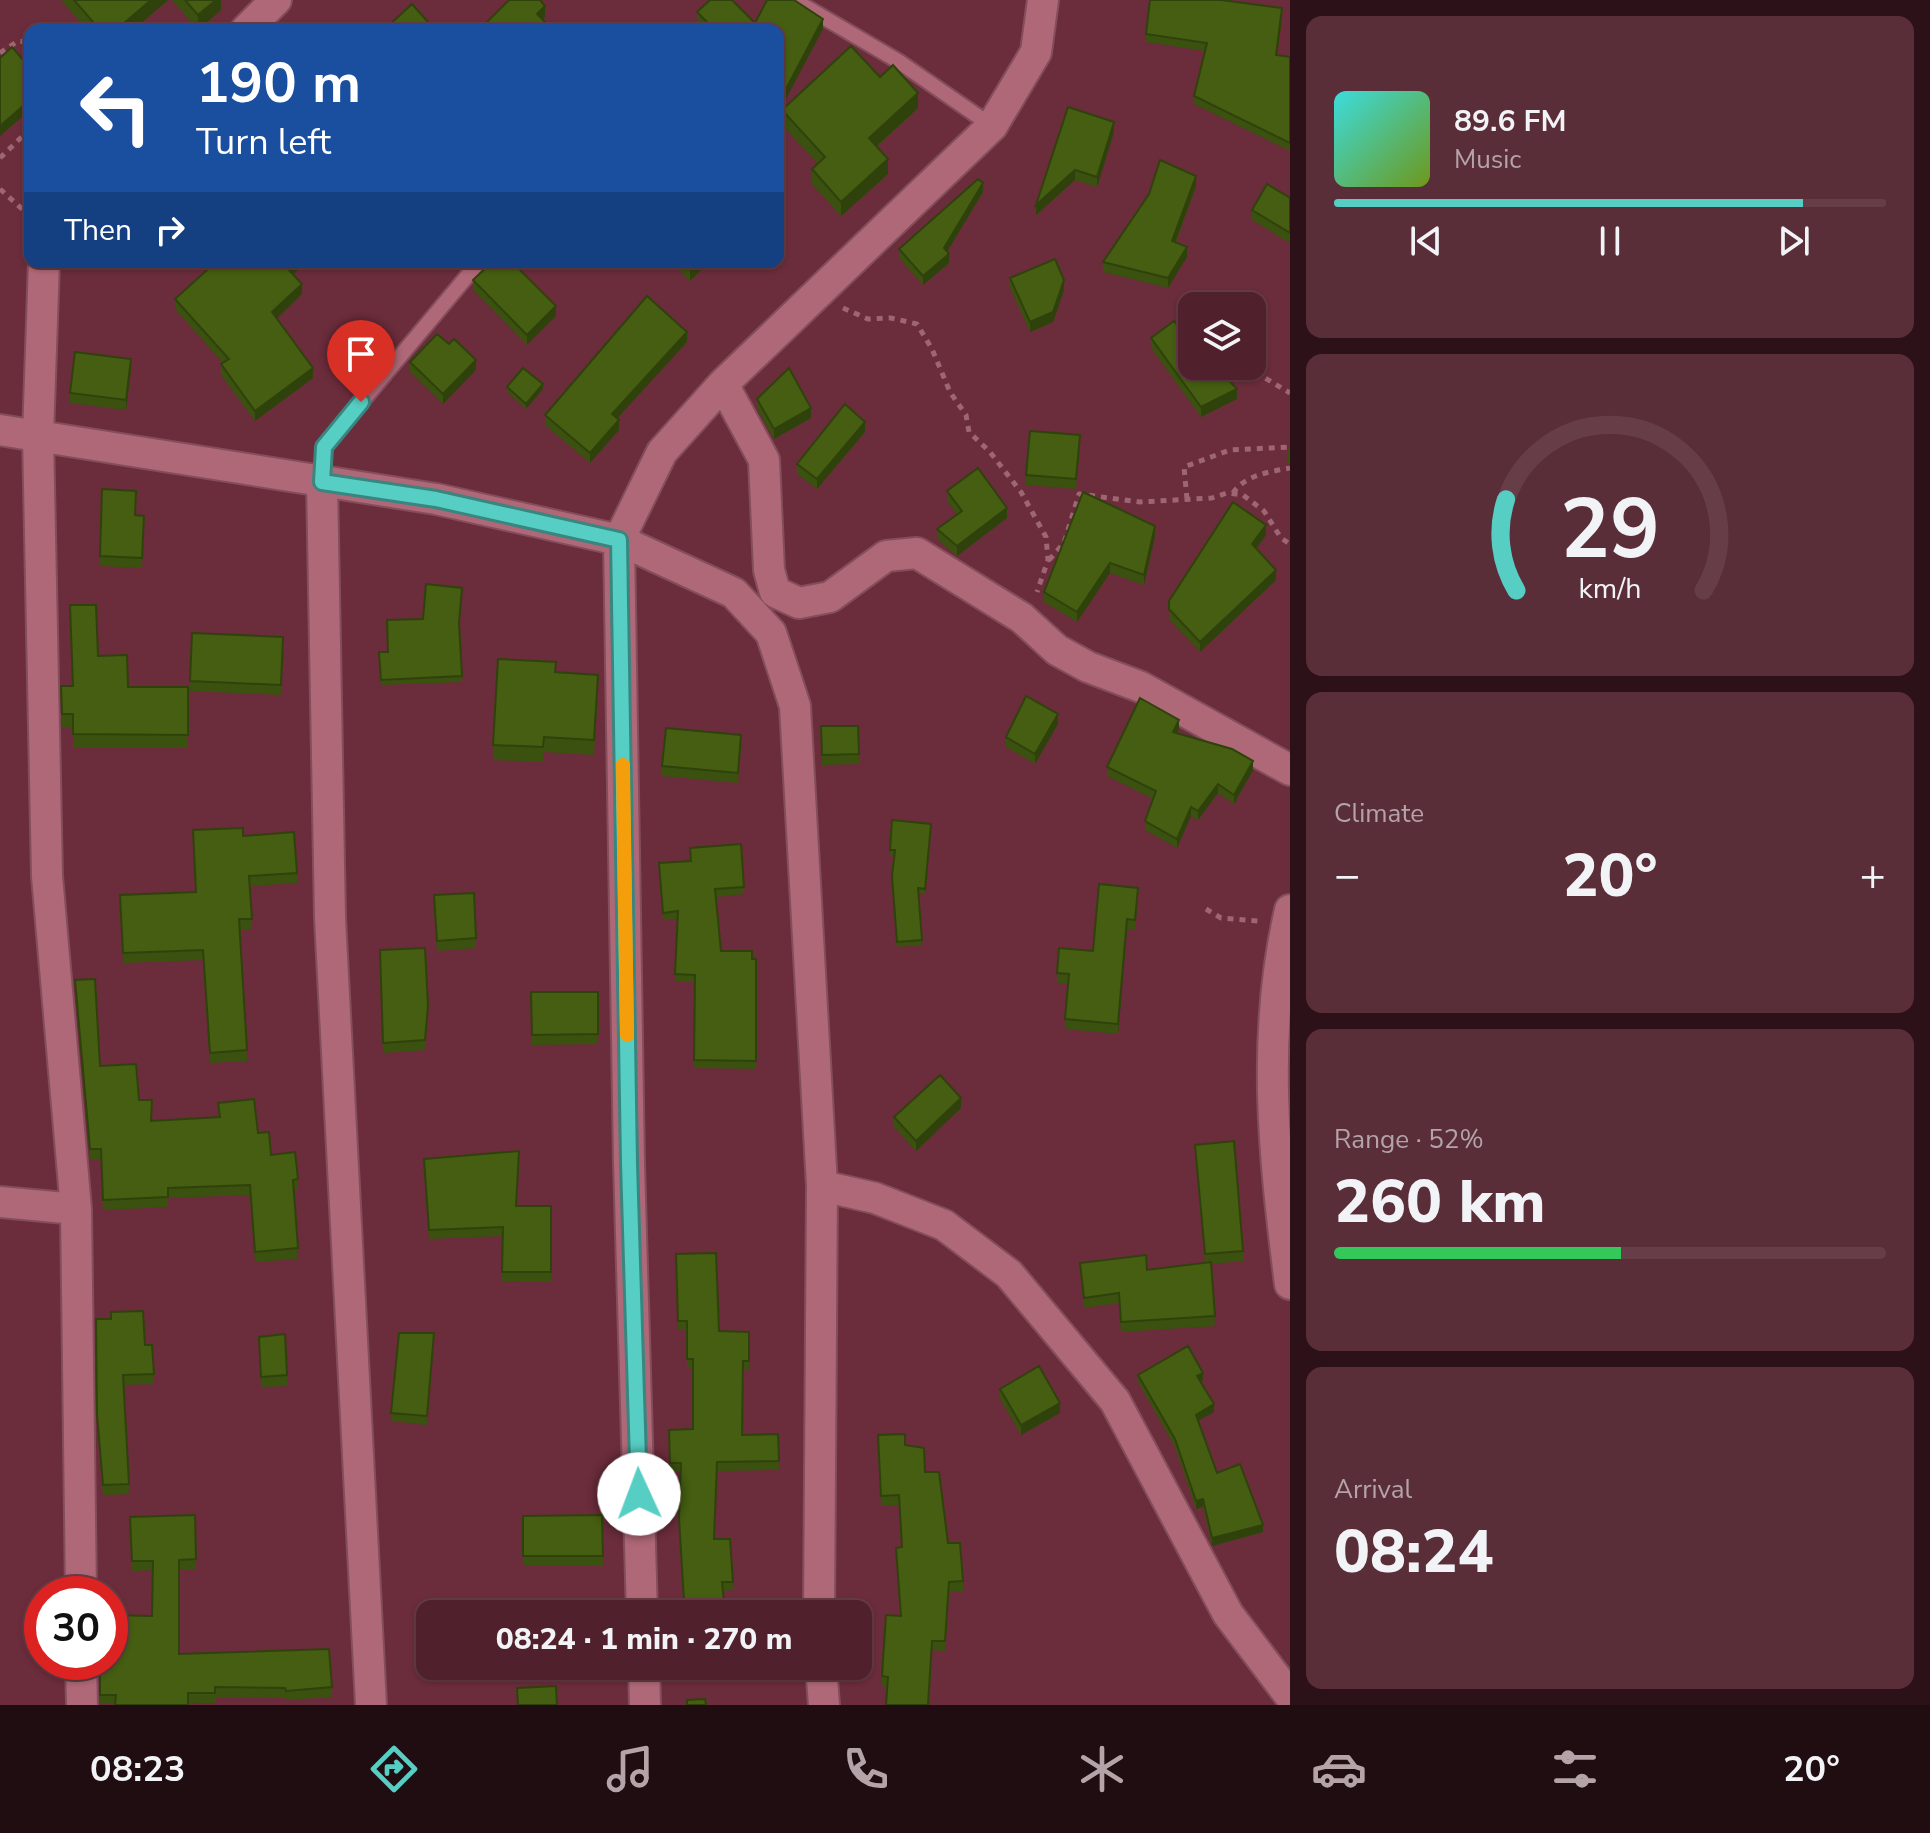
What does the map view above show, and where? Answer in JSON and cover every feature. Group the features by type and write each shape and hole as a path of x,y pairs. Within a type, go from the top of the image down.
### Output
{"street":[{"path":"252,24 276,0"},
{"path":"642,1600 629,1163 619,540 662,452 723,384 992,126 1036,52 1043,0"},
{"path":"44,268 38,436 47,876 76,1209 81,1576"},
{"path":"723,384 764,460 769,570 775,592 799,603 830,597 886,556 917,553 1022,618 1057,650 1078,662 1141,687 1290,770"},
{"path":"0,430 436,499 619,540 734,593 771,633 795,706 822,1186 819,1600"},
{"path":"322,482 330,918 371,1705"},
{"path":"1288,917 1272,1040 1273,1145 1290,1284"},
{"path":"822,1186 875,1198 944,1225 1009,1274 1115,1401 1228,1614 1290,1696"},
{"path":"0,1202 76,1209"},
{"path":"81,1680 82,1705"},
{"path":"644,1680 645,1705"},
{"path":"822,1680 824,1705"}],"lane":[{"path":"794,0 898,61 992,126"},
{"path":"322,482 324,447 474,268"}],"path":[{"path":"0,53 18,41 24,42"},
{"path":"0,158 24,135"},
{"path":"0,189 24,211"},
{"path":"817,297 868,319 891,318 917,324 932,349 950,392 966,415 969,432 990,452 1021,492 1046,537 1048,560"},
{"path":"1266,379 1290,393"},
{"path":"1187,499 1184,467 1230,450 1290,447"},
{"path":"1232,494 1240,483 1290,468"},
{"path":"1022,618 1032,602 1048,560 1064,543 1079,494 1140,502 1243,495 1264,511 1281,538 1290,544"},
{"path":"1206,909 1221,918 1288,917"}],"building":[{"path":"74,0 151,0 123,24 95,24"},
{"path":"185,0 216,0 198,15"},
{"path":"509,0 540,0 545,6 537,14 547,24 485,24"},
{"path":"710,0 732,0 755,23 767,0 794,0 823,19 784,93 784,24 709,24 697,12"},
{"path":"1150,0 1221,0 1282,8 1276,55 1290,57 1290,143 1194,96 1207,43 1146,34"},
{"path":"412,4 430,24 390,24"},
{"path":"851,46 880,77 893,65 918,93 869,138 888,159 841,202 812,169 825,157 784,112 784,108"},
{"path":"12,47 24,61 24,105 0,126 0,58"},
{"path":"1068,107 1114,122 1097,177 1075,170 1036,205"},
{"path":"1160,160 1196,176 1172,241 1187,247 1168,278 1103,262 1149,194"},
{"path":"978,179 983,183 944,248 949,254 923,276 899,249"},
{"path":"1267,184 1290,198 1290,233 1252,210"},
{"path":"1055,259 1064,280 1053,312 1030,322 1010,278"},
{"path":"209,268 289,268 302,284 272,312 313,368 255,411 221,364 229,359 175,299"},
{"path":"486,268 518,268 556,306 527,335 473,280"},
{"path":"647,296 687,332 612,414 619,420 590,453 545,415"},
{"path":"1174,321 1178,325 1178,375 1151,338"},
{"path":"437,334 449,344 454,339 476,360 443,394 410,362"},
{"path":"75,352 131,359 126,400 70,393"},
{"path":"523,368 543,384 526,404 507,387"},
{"path":"789,368 811,408 774,429 757,399"},
{"path":"1181,380 1228,380 1237,389 1201,407"},
{"path":"845,404 865,422 817,479 797,464"},
{"path":"1030,431 1080,435 1076,479 1026,475"},
{"path":"978,468 1007,508 957,546 937,529 962,511 947,491"},
{"path":"102,489 136,491 135,515 144,516 142,558 100,556"},
{"path":"1083,492 1155,526 1144,575 1110,563 1077,612 1044,592"},
{"path":"1233,502 1266,525 1252,544 1276,570 1200,642 1169,609 1169,601"},
{"path":"426,584 462,588 459,623 462,676 381,680 379,652 388,652 387,620 423,619"},
{"path":"70,605 96,605 98,656 127,655 128,687 188,687 188,735 73,734 73,714 62,714 61,686 73,686"},
{"path":"192,633 283,637 281,685 190,681"},
{"path":"498,659 556,662 555,672 598,675 594,740 544,737 543,747 493,745"},
{"path":"1026,696 1058,714 1035,754 1006,737"},
{"path":"1140,698 1179,720 1173,732 1232,749 1253,761 1234,795 1218,784 1198,811 1191,807 1177,839 1145,821 1156,791 1107,767"},
{"path":"821,726 858,726 859,754 822,755"},
{"path":"666,728 741,735 738,773 662,766"},
{"path":"892,820 931,824 925,889 918,888 922,940 897,942 892,876 895,850 890,850"},
{"path":"243,828 243,836 294,832 297,873 249,876 252,919 239,919 247,1050 210,1053 203,950 123,953 120,895 196,892 193,830"},
{"path":"741,844 744,887 715,889 721,951 752,951 752,959 756,959 756,1061 694,1060 695,975 675,974 678,911 663,913 659,863 691,861 690,848"},
{"path":"1099,884 1138,888 1135,920 1127,919 1118,1024 1065,1019 1069,974 1057,973 1059,948 1093,951"},
{"path":"474,893 476,938 437,941 434,895"},
{"path":"425,948 428,1006 425,1040 383,1043 380,950"},
{"path":"95,979 100,1066 136,1064 139,1100 152,1100 151,1121 220,1117 218,1103 254,1099 258,1133 269,1132 271,1155 295,1152 298,1179 293,1180 298,1248 255,1252 250,1185 168,1188 168,1197 103,1200 101,1149 90,1149 75,980"},
{"path":"531,992 598,992 598,1034 532,1035"},
{"path":"940,1075 961,1098 916,1141 894,1117"},
{"path":"1234,1141 1243,1251 1205,1254 1195,1145"},
{"path":"519,1151 516,1206 551,1206 551,1272 502,1272 503,1227 429,1230 424,1159"},
{"path":"716,1253 719,1331 749,1332 749,1361 743,1361 742,1435 778,1434 779,1461 717,1462 714,1539 730,1539 733,1582 722,1582 724,1600 684,1600 679,1518 681,1463 670,1463 669,1430 693,1429 693,1359 687,1359 687,1321 678,1321 676,1254"},
{"path":"1146,1255 1147,1270 1211,1262 1215,1316 1121,1322 1119,1293 1084,1298 1080,1263"},
{"path":"143,1311 145,1345 152,1345 154,1374 123,1375 129,1484 103,1485 97,1414 96,1319 111,1319 111,1312"},
{"path":"399,1333 434,1333 427,1416 391,1413"},
{"path":"285,1334 287,1375 261,1377 259,1337"},
{"path":"1188,1346 1203,1373 1197,1376 1214,1404 1196,1415 1217,1473 1240,1464 1263,1525 1212,1538 1203,1499 1196,1501 1175,1439 1138,1375"},
{"path":"1039,1366 1060,1403 1021,1425 1000,1389"},
{"path":"905,1434 905,1445 924,1448 925,1472 939,1472 948,1543 960,1543 963,1581 949,1582 945,1641 932,1641 928,1705 886,1705 888,1677 882,1676 886,1615 901,1616 896,1548 902,1547 899,1495 881,1496 878,1435"},
{"path":"195,1515 196,1559 179,1560 179,1654 329,1649 332,1687 286,1691 285,1688 215,1687 215,1693 188,1693 188,1705 115,1705 116,1695 100,1695 100,1680 128,1680 128,1615 152,1616 153,1561 132,1561 130,1517"},
{"path":"602,1515 603,1556 523,1556 523,1516"},
{"path":"556,1686 557,1705 518,1705 517,1688"},
{"path":"705,1699 706,1705 687,1705 687,1700"}],"slow traffic":[{"path":"623,765 627,1035"}],"route":[{"path":"361,402 324,447 322,482 436,499 619,540 629,1163 639,1494"}]}
